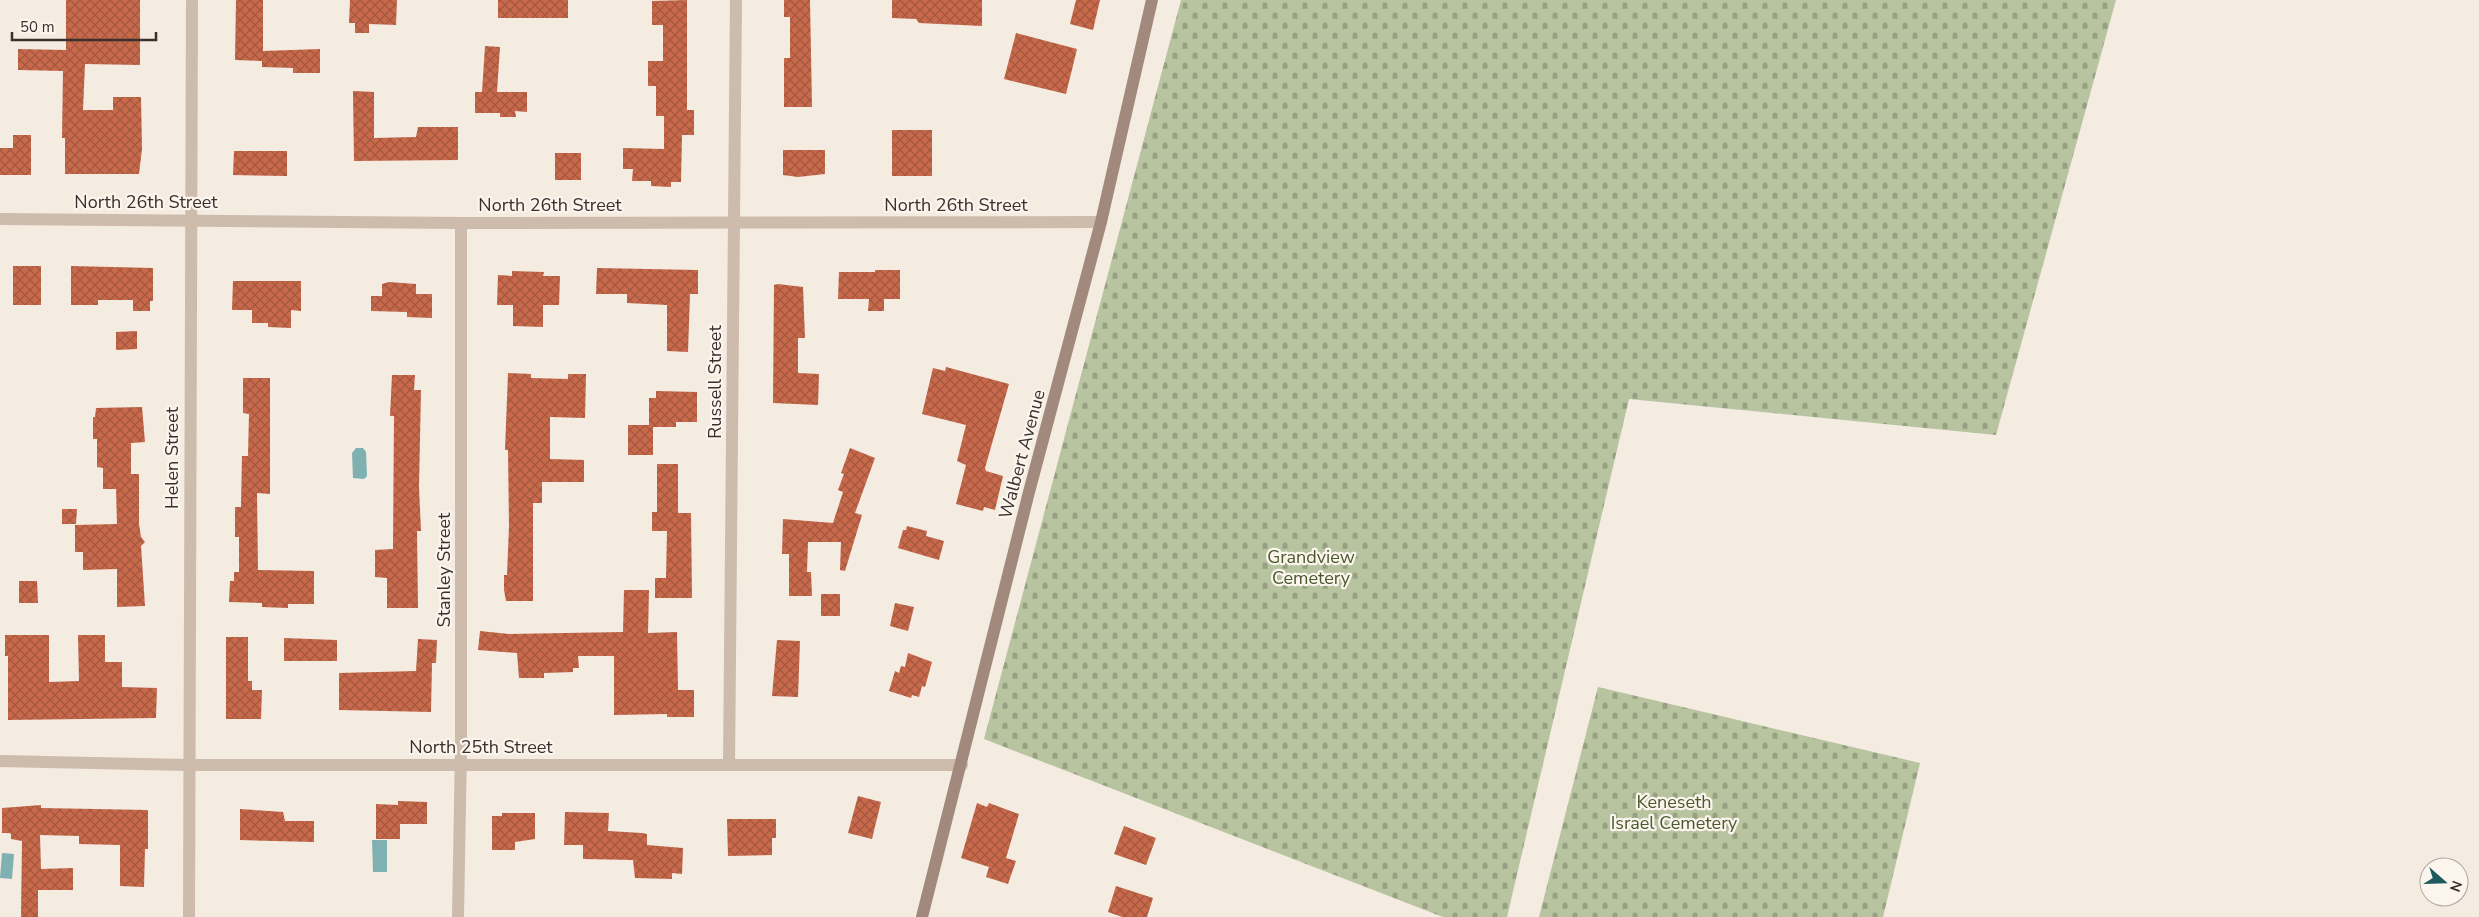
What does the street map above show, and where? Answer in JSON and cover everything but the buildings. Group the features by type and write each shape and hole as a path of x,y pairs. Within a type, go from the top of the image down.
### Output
{"main road":[{"name":"Walbert Avenue","path":"922,917 962,765 1029,492 1101,222 1152,0"}],"street":[{"name":"Helen Street","path":"188,917 192,0"},
{"name":"Russell Street","path":"729,765 736,0"},
{"name":"North 26th Street","path":"0,219 461,223 1101,222"},
{"name":"Stanley Street","path":"458,917 461,764 461,223"},
{"name":"North 25th Street","path":"0,761 188,765 962,765"}],"green space":[{"name":"Grandview Cemetery","path":"1181,0 2116,0 1996,435 1629,399 1507,917 1443,917 984,739"},
{"name":"Keneseth Israel Cemetery","path":"1598,687 1920,763 1883,917 1539,917"}],"water":[{"path":"356,448 363,448 366,452 367,476 364,479 353,478 352,453"},
{"path":"372,840 387,840 387,872 373,872"},
{"path":"2,853 14,854 12,879 0,878"}]}
